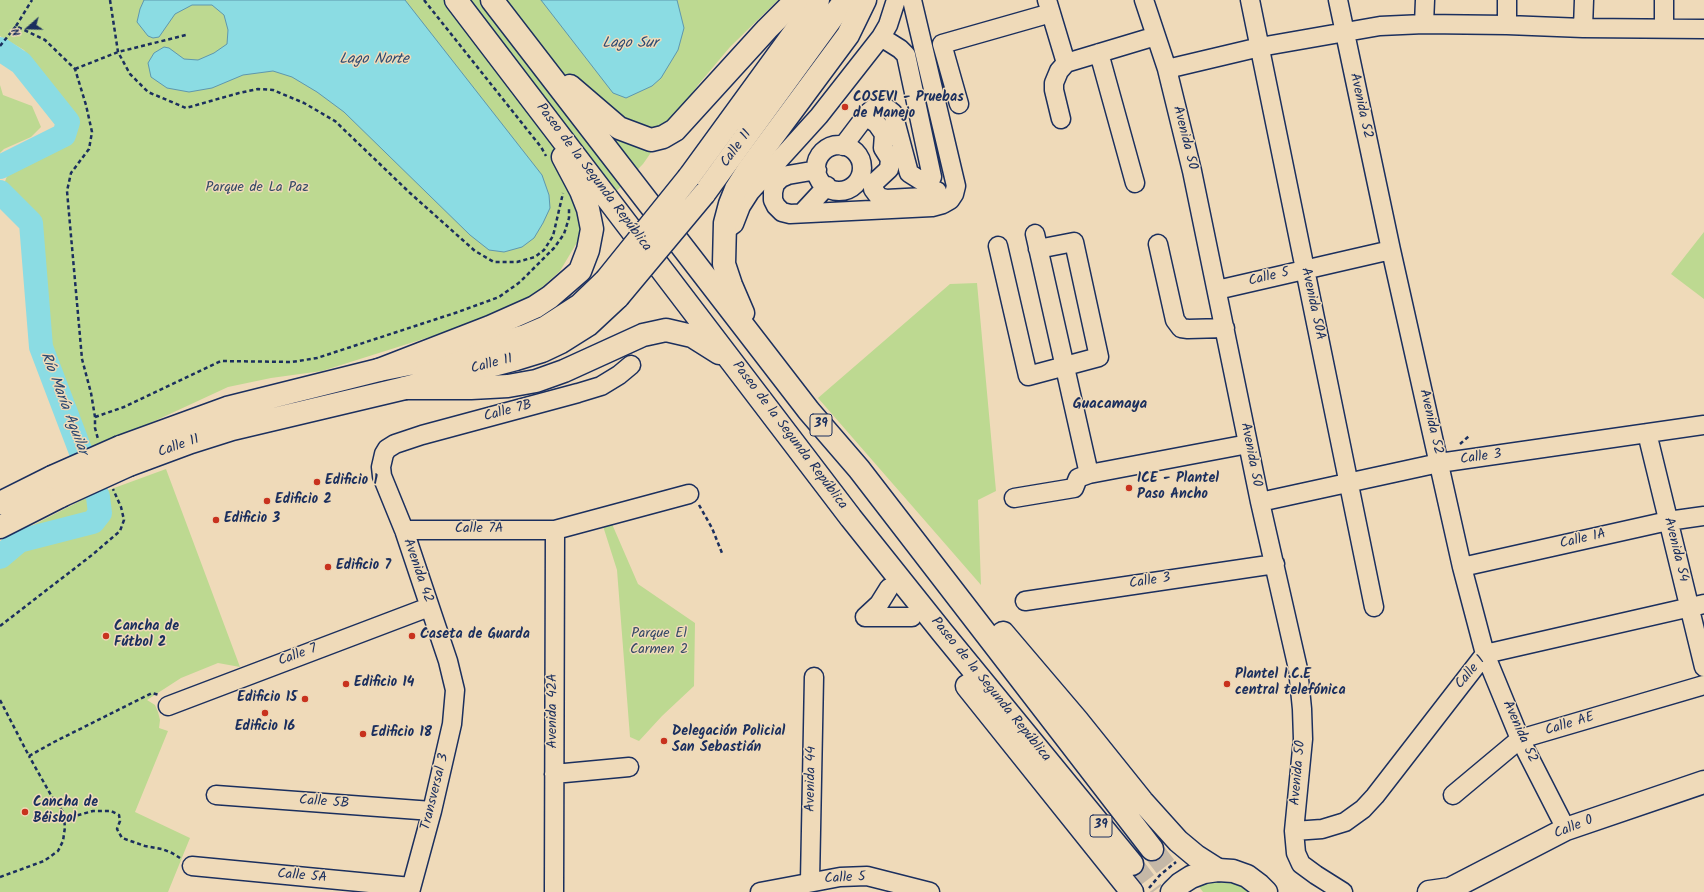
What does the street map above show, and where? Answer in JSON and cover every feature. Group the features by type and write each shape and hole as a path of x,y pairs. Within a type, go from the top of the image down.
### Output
{"main road":[{"name":"Paseo de la Segunda República","path":"456,0 807,460 942,632 1124,877"},
{"name":"Paseo de la Segunda República","path":"492,0 809,411 859,469 1152,849"},
{"path":"536,58 619,128 651,140 664,137 675,130 767,29 796,0"},
{"name":"Calle 11","path":"116,451 191,442 232,429 405,388 516,359 542,351 561,342 588,324 689,177 818,0"},
{"name":"Calle 11","path":"0,526 56,487 116,451 227,408 379,370 474,351 525,336 546,327 580,305 612,288 704,194 846,0"},
{"path":"756,341 731,285 724,264 724,223 730,204 736,189 752,164 848,35 865,0"},
{"path":"379,370 535,307 580,271 588,250 592,229 588,209 581,191 533,99"},
{"path":"405,388 478,388 508,386 536,381 564,371 643,335 666,330 692,336 731,360"},
{"path":"807,460 889,588 1124,877 1132,892"},
{"path":"859,469 987,614 1142,801 1178,841 1196,856 1218,870"},
{"name":"Calle 11","path":"0,503 56,487"},
{"name":"Calle 0","path":"1442,891 1566,829 1704,782"},
{"path":"1172,892 1191,876 1218,870 1233,871 1247,876 1266,892"}],"street":[{"name":"Avenida 50A","path":"1250,0 1374,607"},
{"name":"Avenida 52","path":"1338,0 1391,250 1462,567 1485,654 1520,739 1566,829"},
{"path":"1424,24 1425,0"},
{"path":"1507,0 1507,25"},
{"path":"1583,28 1584,0"},
{"path":"1664,0 1664,28"},
{"path":"724,230 734,224 741,206 750,192 819,116 881,37 906,1"},
{"path":"843,146 874,108 888,109 893,113 909,173 950,200 954,194 956,186 906,1"},
{"name":"Avenida 50","path":"1144,2 1167,69 1192,171 1260,502 1298,669 1303,739 1294,832 1296,853 1301,864 1343,892"},
{"path":"959,104 942,44 1049,7 1066,63"},
{"path":"1167,69 1260,47 1380,26 1424,24 1704,29"},
{"path":"1061,119 1054,90 1054,83 1059,71 1066,63 1156,36"},
{"path":"817,170 788,175 781,178 775,184 773,196 776,206 782,212 790,214 932,207 938,191 906,55 900,49 881,37"},
{"path":"1099,53 1135,183"},
{"path":"866,116 877,124 884,134 883,148 890,159 889,169 874,183 873,188 879,197 886,199 925,197 938,191"},
{"path":"843,146 852,149 861,160 861,175 858,182 852,187 837,191 827,186 819,177 817,162 825,150 831,147 843,146"},
{"path":"802,213 827,186"},
{"path":"998,246 1028,376 1065,367 1099,357 1074,242 1036,242 1065,367 1089,474"},
{"path":"1158,244 1175,320 1181,328 1225,328"},
{"name":"Calle 5","path":"1217,290 1391,250"},
{"name":"Calle 7B","path":"384,454 387,449 394,444 422,435 578,394 601,386 619,375 631,365"},
{"name":"Calle 3","path":"1260,502 1348,482 1439,464 1704,425"},
{"name":"Avenida 54","path":"1647,433 1668,521 1697,605 1704,666"},
{"path":"1014,498 1074,488 1078,478 1089,474 1248,444"},
{"name":"Avenida 42","path":"384,454 381,468 382,476 404,530 448,661 456,690"},
{"name":"Calle 7A","path":"404,530 555,530 689,494"},
{"name":"Calle 1A","path":"1462,567 1668,521 1704,516"},
{"name":"Avenida 42A","path":"554,892 555,530"},
{"name":"Calle 3","path":"1025,601 1275,564"},
{"path":"889,588 879,604 866,617 912,617"},
{"name":"Calle 1","path":"1294,832 1322,829 1345,822 1363,809 1375,796 1485,654 1697,605"},
{"name":"Calle 7","path":"168,706 429,607"},
{"name":"Avenida 44","path":"810,881 814,677"},
{"name":"Calle AE","path":"1453,795 1520,739 1704,685"},
{"name":"Transversal 3","path":"410,890 432,811 452,724 456,690"},
{"path":"554,774 630,767"},
{"name":"Calle 5B","path":"216,795 432,811"},
{"name":"Calle 5A","path":"192,866 410,890"},
{"name":"Calle 5","path":"760,892 810,881 840,877 866,876 894,888 930,892"}],"path":[{"path":"1,44 16,26 32,0"},
{"path":"110,0 118,52 130,74 148,92 186,108 240,92 258,89 273,90 304,103 335,121 440,220 475,251 494,262 517,262 534,257 544,250 553,236 563,193"},
{"path":"424,0 542,147 548,160"},
{"path":"16,26 45,40 75,69 92,132 89,149 71,173 67,191 82,359 91,392 95,417 94,428 116,451"},
{"path":"75,69 118,52 186,35"},
{"path":"560,186 566,200"},
{"path":"95,417 124,407 221,361 239,360 292,362 317,358 500,297 520,282 554,248 564,234 569,218 569,208"},
{"path":"0,626 120,531 124,520 121,506 112,483"},
{"path":"689,494 702,509 712,528 722,553"},
{"path":"29,756 152,693 161,695 168,706"},
{"path":"0,700 52,797 63,812 65,827 63,841 58,851 44,861 0,877"},
{"path":"64,819 93,811 111,811 119,815 120,821 117,829 122,838 172,852 192,866"}],"green space":[{"name":"Parque de La Paz","path":"0,0 778,0 730,47 698,85 643,164 594,214 560,271 519,308 322,371 271,378 228,387 146,425 89,449 52,345 39,227 31,211 4,184 9,171 68,140 79,124 24,50 0,36"},
{"path":"0,85 3,95 32,106 41,127 31,137 4,149 0,153"},
{"path":"1704,232 1704,299 1671,274"},
{"path":"977,283 996,491 978,500 981,585 818,398 950,284"},
{"path":"166,469 240,667 218,663 181,678 147,700 155,705 158,712 160,720 159,728 168,731 135,812 190,838 168,892 0,892 0,542 84,499"},
{"name":"Parque El Carmen 2","path":"612,524 638,584 695,623 694,686 662,716 639,741 630,737 617,570 603,526"},
{"path":"1227,878 1257,892 1203,892 1197,884"}],"water":[{"name":"Lago Norte","path":"144,0 405,0 542,175 549,195 550,208 543,223 534,238 522,247 504,252 489,250 470,235 344,112 317,92 292,77 273,71 243,75 212,88 189,92 167,88 151,77 148,63 154,53 164,47 169,48 184,59 198,60 214,53 227,44 228,30 224,15 212,5 192,5 175,14 159,37 153,38 148,36 137,22"},
{"name":"Lago Sur","path":"541,0 677,0 684,28 678,50 661,78 652,86 626,98 613,93"}],"waterway":[{"name":"Río María Aguilar","path":"0,49 21,63 68,122 64,135 0,167"},
{"name":"Río María Aguilar","path":"0,192 31,223 41,347 98,497 100,513 93,522 19,541 0,557"}],"tunnel":[{"path":"1152,849 1185,892"},
{"path":"1132,864 1153,892"}],"place":[{"name":"COSEVI - Pruebas de Manejo","path":"845,107"},
{"name":"Edificio 1","path":"317,482"},
{"name":"ICE - Plantel Paso Ancho","path":"1129,488"},
{"name":"Edificio 2","path":"267,501"},
{"name":"Edificio 3","path":"216,520"},
{"name":"Edificio 7","path":"328,567"},
{"name":"Cancha de Fútbol 2","path":"106,636"},
{"name":"Caseta de Guarda","path":"412,636"},
{"name":"Edificio 14","path":"346,684"},
{"name":"Plantel I.C.E central telefónica","path":"1227,684"},
{"name":"Edificio 15","path":"305,699"},
{"name":"Edificio 16","path":"265,713"},
{"name":"Edificio 18","path":"363,734"},
{"name":"Delegación Policial San Sebastián","path":"664,741"},
{"name":"Cancha de Béisbol","path":"25,812"}],"district":[{"name":"Guacamaya","path":"1110,405"}]}
